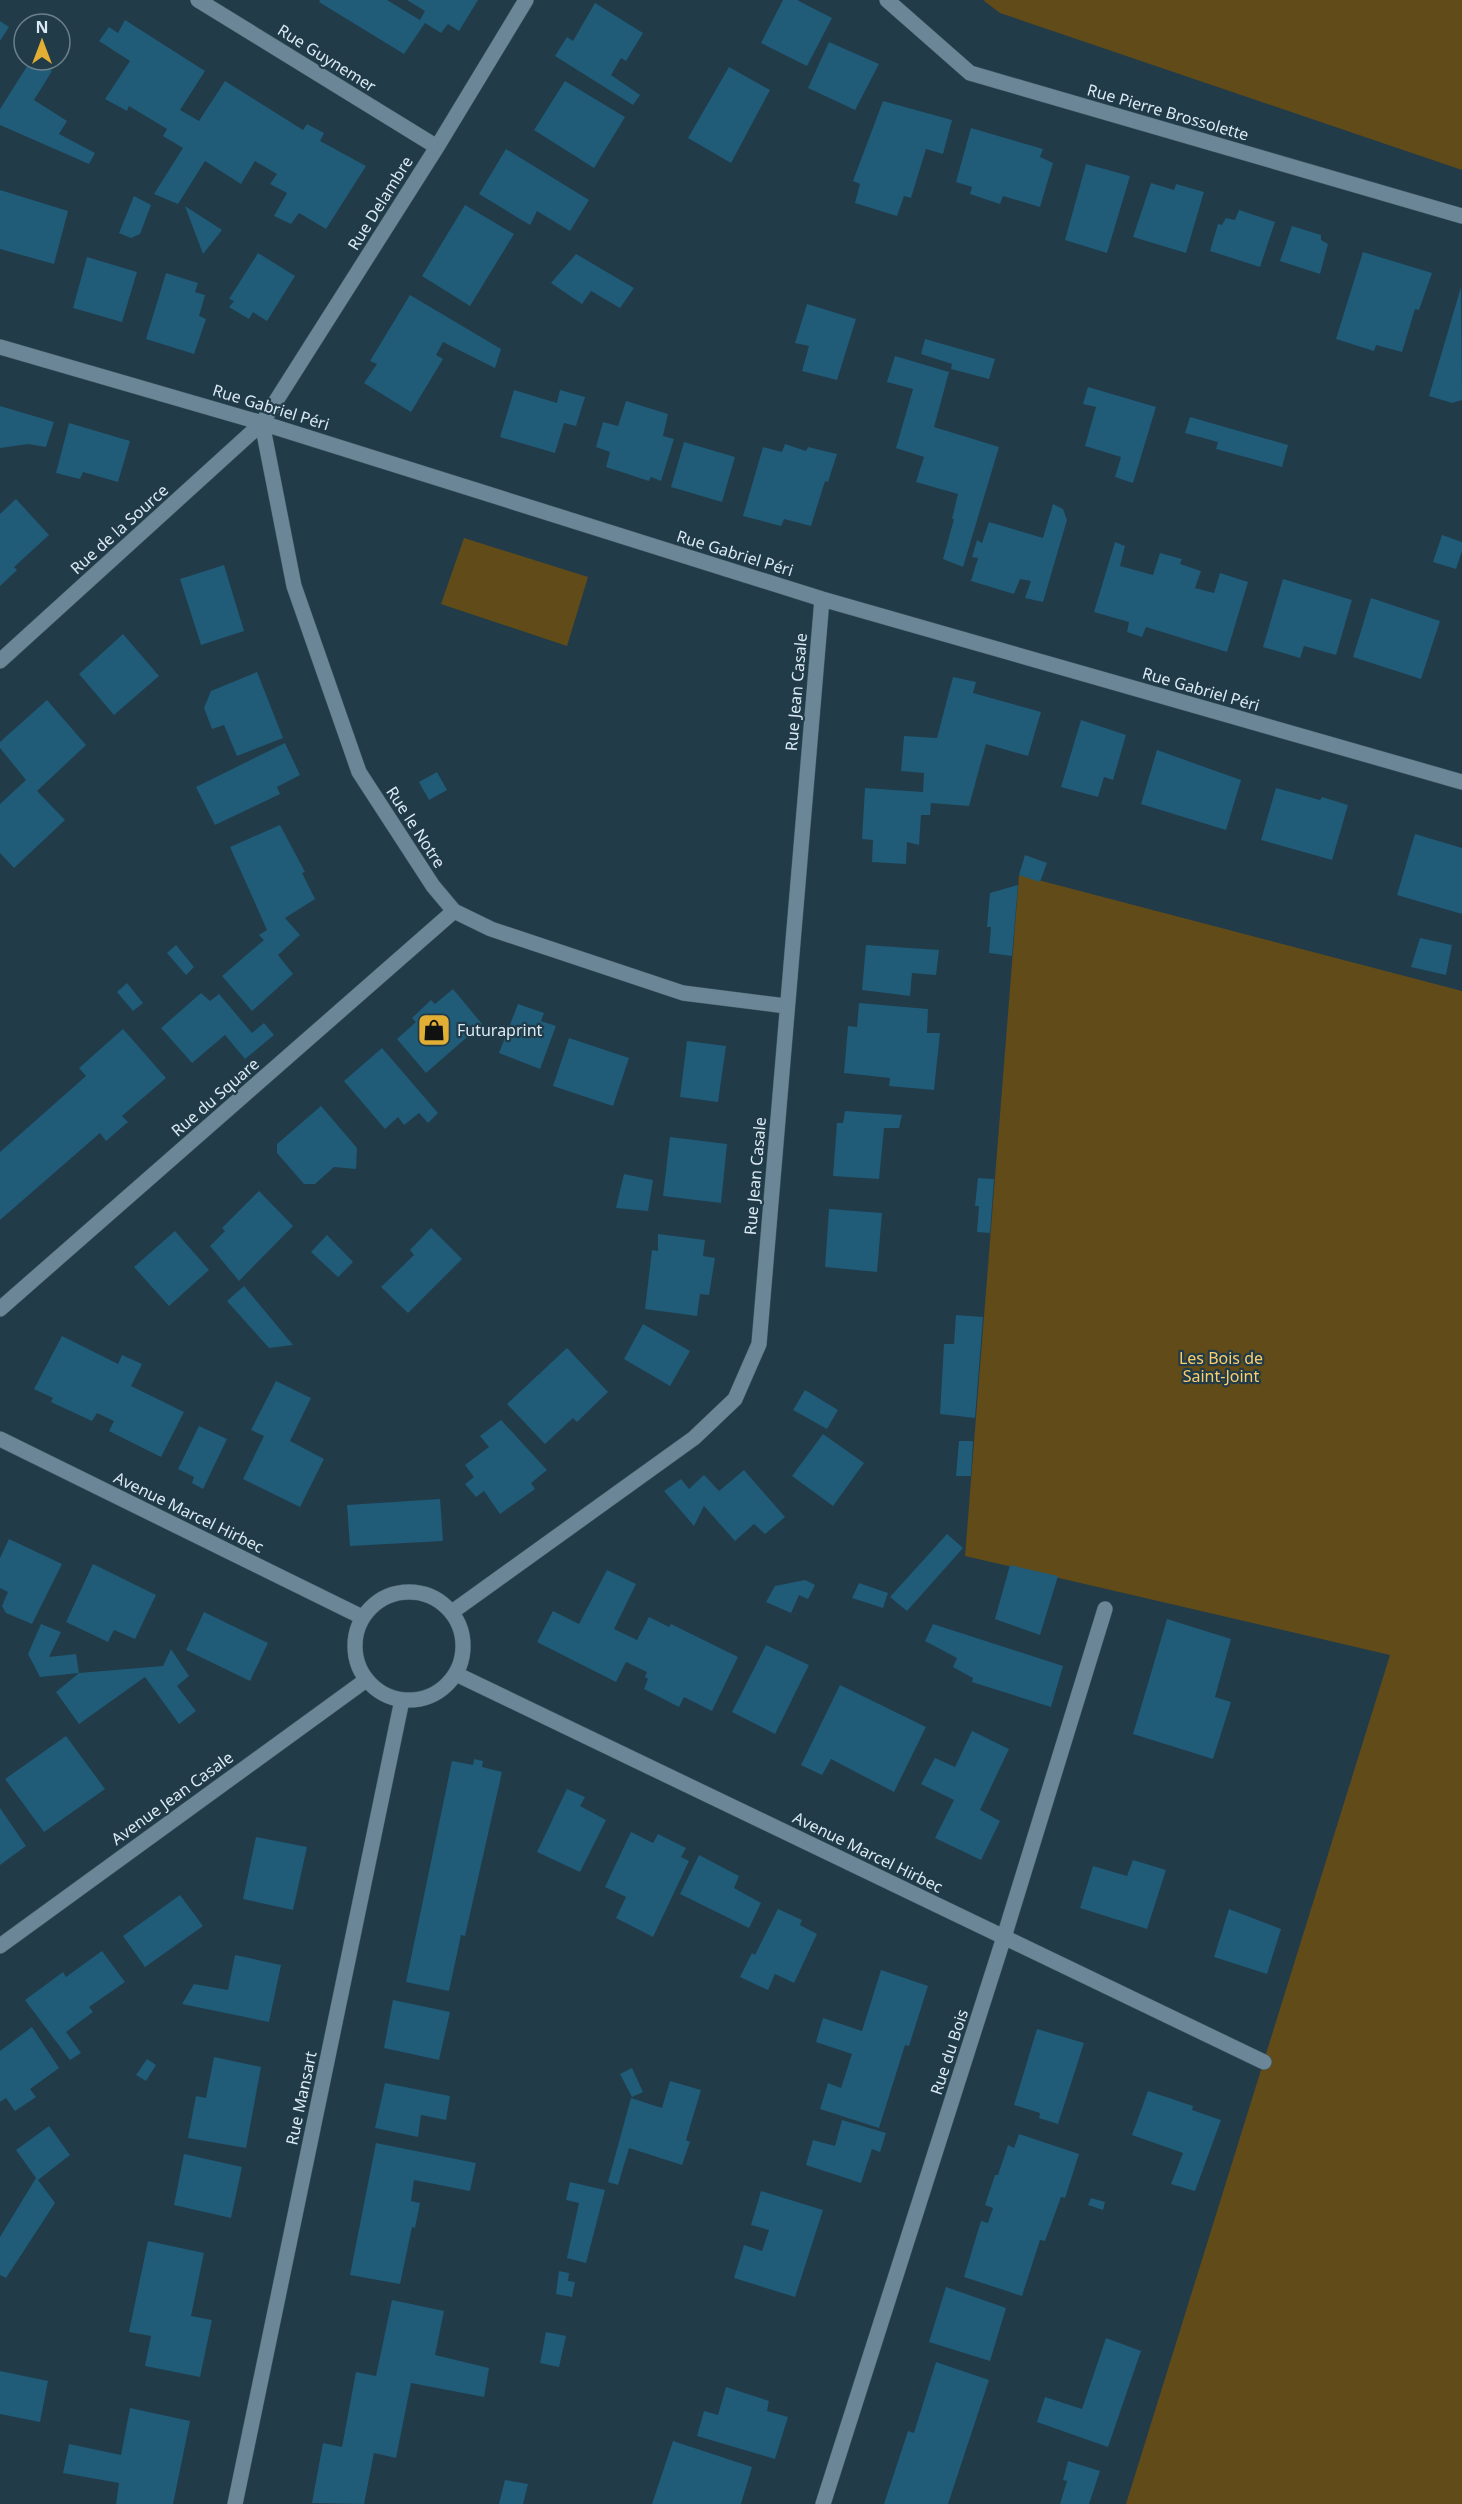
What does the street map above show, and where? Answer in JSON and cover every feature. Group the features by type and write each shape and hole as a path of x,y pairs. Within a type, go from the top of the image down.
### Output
{"street":[{"name":"Rue Guynemer","path":"198,0 437,147"},
{"name":"Rue Delambre","path":"262,423 437,147 526,0"},
{"name":"Rue Pierre Brossolette","path":"887,0 970,73 1462,216"},
{"name":"Rue Gabriel Péri","path":"0,347 262,423 822,599 1462,782"},
{"name":"Rue de la Source","path":"0,661 262,423"},
{"name":"Rue le Notre","path":"262,423 294,586 359,772 433,886 454,911 491,929 682,993 786,1006"},
{"name":"Rue Jean Casale","path":"452,1611 694,1438 735,1399 759,1344 822,599"},
{"name":"Rue du Square","path":"0,1309 454,911"},
{"name":"Avenue Marcel Hirbec","path":"0,1439 362,1617"},
{"path":"405,1592 423,1593 452,1611 460,1626 464,1642 463,1659 456,1674 446,1687 418,1700 402,1700 388,1697 366,1680 358,1665 354,1649 356,1633 362,1617 373,1604 388,1595 405,1592"},
{"name":"Rue du Bois","path":"823,2504 1004,1937 1105,1609"},
{"name":"Avenue Marcel Hirbec","path":"456,1674 1264,2062"},
{"name":"Avenue Jean Casale","path":"0,1946 366,1680"},
{"name":"Rue Mansart","path":"235,2504 402,1700"}],"green space":[{"path":"983,0 1462,0 1462,170 1000,13"},
{"path":"464,538 588,577 567,646 441,604"},
{"name":"Les Bois de Saint-Joint","path":"1019,875 1462,991 1462,2504 1126,2504 1390,1655 965,1556"}],"building":[{"path":"320,0 387,0 420,20 425,11 407,0 478,0 459,31 448,24 441,33 425,23 404,54 319,2"},
{"path":"783,0 797,0 832,18 807,66 761,43"},
{"path":"595,3 643,33 626,61 621,58 611,75 640,95 633,105 555,56 567,37 573,41"},
{"path":"125,20 205,71 180,110 199,121 225,81 303,130 307,124 324,133 320,141 366,166 326,229 299,213 291,224 274,216 287,193 270,184 277,174 255,161 241,184 205,161 178,204 154,194 183,148 163,136 167,129 129,106 127,111 105,99 130,61 99,41 109,27 118,33"},
{"path":"0,21 9,27 0,41"},
{"path":"829,42 879,64 855,110 808,88"},
{"path":"729,67 770,90 731,163 688,138"},
{"path":"23,72 51,72 34,100 67,121 59,134 95,153 89,164 0,125 0,109"},
{"path":"565,81 625,117 594,168 534,130"},
{"path":"883,101 952,120 943,154 926,149 911,198 904,196 897,216 855,203 860,184 853,181"},
{"path":"971,128 1043,149 1040,157 1053,163 1040,207 1003,196 1000,204 970,194 972,187 956,182"},
{"path":"506,149 589,200 570,231 537,211 530,225 479,194"},
{"path":"1086,164 1130,176 1107,253 1065,240"},
{"path":"1151,183 1174,190 1176,184 1204,192 1186,253 1133,237"},
{"path":"0,190 68,211 54,264 0,249"},
{"path":"134,196 151,205 140,234 131,238 119,233"},
{"path":"465,205 514,234 470,306 422,276"},
{"path":"185,206 222,230 203,254"},
{"path":"1239,210 1275,222 1260,267 1210,251 1218,224 1222,225 1226,218 1235,220"},
{"path":"1292,226 1321,235 1321,240 1328,244 1320,274 1280,261"},
{"path":"1363,252 1432,273 1419,310 1415,309 1402,352 1376,345 1374,351 1336,339"},
{"path":"258,253 295,276 267,321 253,312 249,319 229,307 234,301 229,299"},
{"path":"576,254 634,288 620,308 591,291 582,304 551,283"},
{"path":"87,257 137,272 122,322 73,308"},
{"path":"166,273 198,283 195,292 205,295 199,316 206,319 194,354 146,339"},
{"path":"1461,287 1462,400 1452,403 1429,396"},
{"path":"410,295 501,349 495,368 443,342 436,355 443,359 411,412 364,383 377,364 370,361"},
{"path":"807,304 856,319 837,380 802,371 809,346 795,343"},
{"path":"925,339 995,359 989,379 951,369 952,364 921,354"},
{"path":"895,356 949,372 934,427 999,447 963,567 943,559 958,494 916,482 924,457 896,448 913,389 887,382"},
{"path":"1088,387 1156,407 1133,483 1115,477 1121,457 1085,446 1096,407 1083,404"},
{"path":"514,390 557,403 560,390 585,397 576,426 564,423 555,453 500,437"},
{"path":"626,401 668,414 663,436 674,439 661,481 651,477 649,481 606,467 610,452 596,447 603,422 618,426"},
{"path":"0,406 54,422 46,447 28,444 0,448"},
{"path":"1190,417 1288,445 1282,467 1216,449 1218,442 1185,433"},
{"path":"69,423 130,441 118,482 83,472 80,479 56,473"},
{"path":"684,442 735,457 722,502 671,487"},
{"path":"785,444 806,451 808,447 837,454 828,482 825,481 811,526 784,519 781,526 743,516 763,447 782,452"},
{"path":"16,499 49,535 14,567 17,570 0,586 0,514"},
{"path":"1053,504 1063,509 1067,520 1043,602 1025,598 1031,581 1020,579 1014,594 971,581 978,558 972,557 977,540 982,543 989,522 1043,538"},
{"path":"1442,535 1462,542 1462,551 1456,569 1433,562"},
{"path":"1115,542 1125,546 1120,566 1153,575 1160,553 1182,559 1180,564 1201,571 1195,588 1214,593 1220,573 1248,582 1227,652 1146,627 1142,637 1127,632 1129,622 1094,612"},
{"path":"224,565 244,631 201,645 180,579"},
{"path":"1283,579 1352,600 1336,655 1304,646 1300,658 1263,647"},
{"path":"1371,598 1440,621 1421,679 1353,657"},
{"path":"123,634 159,676 114,715 79,674"},
{"path":"257,672 283,738 237,756 224,725 212,729 204,708 211,691"},
{"path":"953,677 976,682 973,693 1041,712 1028,756 986,744 969,806 931,803 930,815 921,815 919,845 907,842 906,864 872,862 873,840 862,839 865,788 923,792 924,773 901,771 904,736 937,738"},
{"path":"47,700 86,745 37,791 65,820 14,868 0,853 0,804 26,780 0,748 0,742"},
{"path":"1081,720 1126,735 1113,780 1104,777 1098,797 1061,787"},
{"path":"285,743 300,775 277,787 280,794 215,825 196,787"},
{"path":"1157,750 1241,780 1226,830 1141,804"},
{"path":"437,772 447,790 429,800 419,782"},
{"path":"1276,788 1320,800 1322,797 1348,805 1332,860 1261,840"},
{"path":"280,825 305,872 302,873 315,899 285,918 300,935 278,955 293,974 252,1011 222,976 264,940 259,935 267,930 230,847"},
{"path":"1415,834 1462,848 1462,914 1397,895"},
{"path":"1025,855 1047,863 1040,882 1019,875"},
{"path":"1018,885 1012,956 989,953 991,927 987,927 990,893"},
{"path":"1420,938 1452,945 1446,975 1411,967"},
{"path":"176,945 194,967 186,975 167,953"},
{"path":"866,945 939,950 936,975 912,973 910,996 862,990"},
{"path":"127,983 143,1003 133,1011 117,992"},
{"path":"453,989 482,1024 426,1073 397,1039 416,1022 412,1018 431,1000 435,1004"},
{"path":"201,993 210,1001 219,994 252,1033 264,1023 274,1035 245,1059 225,1035 192,1063 161,1028"},
{"path":"859,1003 928,1009 927,1033 940,1033 934,1090 889,1086 890,1078 844,1073 848,1026 857,1027"},
{"path":"518,1004 544,1013 541,1021 556,1026 540,1069 499,1053"},
{"path":"123,1029 166,1078 122,1116 128,1122 106,1141 100,1133 0,1220 0,1152 86,1076 79,1068"},
{"path":"569,1038 629,1058 613,1106 553,1086"},
{"path":"687,1041 726,1046 718,1102 680,1097"},
{"path":"382,1048 438,1113 428,1123 419,1113 404,1125 398,1117 385,1129 344,1081"},
{"path":"321,1106 357,1148 356,1169 334,1167 315,1184 304,1184 277,1153 277,1144"},
{"path":"845,1111 902,1115 899,1128 884,1128 879,1179 833,1176 837,1123 843,1123"},
{"path":"670,1137 727,1144 721,1203 663,1196"},
{"path":"624,1174 653,1180 648,1211 616,1208"},
{"path":"978,1178 994,1179 990,1233 977,1232 979,1206 975,1206"},
{"path":"259,1191 293,1226 239,1281 210,1246 225,1231 222,1228"},
{"path":"829,1209 882,1213 877,1272 825,1267"},
{"path":"431,1228 462,1259 408,1313 381,1287 414,1255 410,1250"},
{"path":"175,1231 209,1270 169,1306 134,1267"},
{"path":"658,1234 705,1240 703,1256 715,1258 709,1295 700,1294 697,1316 645,1309 652,1250 658,1251"},
{"path":"327,1235 353,1262 338,1277 311,1252"},
{"path":"244,1286 293,1345 269,1348 227,1301"},
{"path":"956,1315 983,1317 975,1418 940,1414 944,1344 954,1344"},
{"path":"643,1324 690,1351 670,1386 624,1359"},
{"path":"62,1336 118,1364 122,1355 142,1364 131,1386 184,1412 161,1457 109,1431 114,1421 97,1413 92,1421 51,1402 53,1398 34,1389"},
{"path":"567,1348 608,1392 577,1422 573,1418 545,1444 507,1404"},
{"path":"276,1381 311,1398 290,1441 324,1459 300,1507 243,1479 264,1436 251,1430"},
{"path":"805,1390 838,1410 827,1429 793,1410"},
{"path":"501,1420 547,1470 531,1483 535,1489 500,1514 484,1491 476,1497 465,1484 474,1477 465,1465 489,1447 480,1436"},
{"path":"199,1426 227,1439 203,1489 192,1483 194,1477 178,1469"},
{"path":"823,1434 864,1463 833,1506 792,1476"},
{"path":"959,1441 973,1441 971,1476 956,1476"},
{"path":"744,1470 785,1517 765,1534 754,1524 735,1541 704,1506 694,1526 664,1491 681,1479 689,1489 704,1475 719,1491"},
{"path":"440,1499 443,1541 350,1546 347,1505"},
{"path":"947,1534 963,1548 907,1611 890,1597"},
{"path":"9,1539 62,1564 32,1624 6,1613 2,1606 8,1592 0,1588 0,1558"},
{"path":"93,1564 156,1595 135,1639 114,1630 108,1642 66,1622"},
{"path":"1010,1565 1058,1576 1040,1635 995,1619"},
{"path":"607,1570 636,1584 614,1629 637,1640 649,1617 669,1627 671,1624 738,1657 712,1711 684,1697 679,1707 644,1689 648,1679 645,1677 647,1672 626,1662 616,1682 537,1642 553,1611 579,1624"},
{"path":"805,1580 815,1585 808,1599 799,1595 791,1613 766,1602 775,1586"},
{"path":"859,1583 888,1593 883,1608 852,1598"},
{"path":"204,1612 268,1643 250,1681 186,1650"},
{"path":"1167,1619 1231,1639 1215,1697 1231,1702 1213,1759 1133,1734"},
{"path":"41,1624 61,1632 49,1657 76,1654 79,1673 40,1677 28,1654"},
{"path":"933,1624 1063,1666 1051,1707 972,1682 973,1678 953,1667 957,1658 925,1641"},
{"path":"766,1645 809,1665 775,1734 732,1712"},
{"path":"171,1649 189,1676 177,1686 196,1711 179,1724 145,1677 79,1724 56,1692 79,1673 163,1666"},
{"path":"840,1685 926,1727 894,1792 831,1759 822,1775 801,1765"},
{"path":"972,1731 1009,1749 980,1810 1000,1821 981,1860 935,1838 954,1800 921,1784 935,1758 955,1767"},
{"path":"66,1736 105,1789 44,1832 5,1779"},
{"path":"474,1759 483,1761 482,1767 502,1772 465,1936 461,1935 449,1991 406,1982 452,1761 473,1765"},
{"path":"567,1789 585,1797 580,1806 606,1820 580,1872 537,1852"},
{"path":"0,1808 26,1846 0,1865"},
{"path":"631,1832 653,1843 658,1834 686,1848 681,1857 689,1861 653,1937 616,1918 626,1897 605,1887"},
{"path":"256,1837 307,1847 293,1910 243,1899"},
{"path":"699,1855 739,1876 734,1888 761,1903 749,1928 680,1894"},
{"path":"1133,1860 1166,1870 1147,1929 1080,1908 1093,1866 1127,1876"},
{"path":"180,1895 203,1926 145,1967 123,1936"},
{"path":"778,1909 802,1920 800,1925 817,1934 794,1983 775,1974 768,1990 740,1977 752,1953 755,1955"},
{"path":"1229,1909 1281,1929 1267,1974 1214,1957"},
{"path":"102,1951 125,1982 89,2007 93,2012 66,2032 81,2053 70,2060 25,2000 63,1972 66,1977"},
{"path":"235,1955 281,1965 269,2022 182,2004 194,1984 228,1990"},
{"path":"881,1970 928,1986 909,2046 905,2045 879,2128 820,2109 828,2083 841,2088 852,2054 816,2042 823,2018 862,2031"},
{"path":"393,2000 450,2012 439,2060 384,2048"},
{"path":"32,2027 59,2068 30,2089 36,2097 15,2111 6,2098 0,2102 0,2051"},
{"path":"1037,2029 1084,2043 1058,2124 1039,2118 1040,2113 1014,2105"},
{"path":"214,2057 261,2067 246,2148 188,2138 196,2096 206,2098"},
{"path":"147,2059 156,2065 146,2081 136,2075"},
{"path":"632,2068 643,2092 632,2097 620,2074"},
{"path":"670,2081 701,2090 686,2140 690,2142 682,2165 629,2148 618,2185 608,2182 631,2098 662,2108"},
{"path":"385,2083 450,2096 446,2120 421,2115 418,2137 375,2128"},
{"path":"1148,2091 1193,2106 1192,2110 1221,2120 1195,2191 1171,2184 1183,2153 1132,2135"},
{"path":"842,2120 886,2133 880,2152 872,2149 861,2183 806,2165 813,2140 835,2146"},
{"path":"49,2126 70,2155 38,2180 55,2203 6,2278 0,2275 0,2237 36,2178 16,2150"},
{"path":"1019,2134 1079,2154 1065,2198 1061,2197 1045,2241 1040,2240 1022,2296 964,2277 981,2221 988,2223 993,2208 985,2205 995,2175 998,2175 1008,2145 1014,2148"},
{"path":"376,2143 476,2163 470,2191 414,2180 411,2201 420,2203 415,2228 412,2227 400,2284 350,2275"},
{"path":"184,2154 242,2167 231,2218 174,2205"},
{"path":"570,2182 605,2190 586,2263 567,2258 579,2203 566,2200"},
{"path":"761,2191 823,2210 795,2297 734,2278 744,2245 762,2251 769,2230 751,2225"},
{"path":"1091,2198 1105,2202 1103,2210 1088,2205"},
{"path":"148,2241 204,2253 191,2316 212,2320 200,2377 145,2366 151,2336 129,2332"},
{"path":"559,2271 569,2273 568,2281 575,2282 572,2297 556,2294"},
{"path":"946,2287 1006,2308 990,2361 929,2342"},
{"path":"392,2300 444,2311 435,2355 489,2368 484,2397 411,2383 396,2458 374,2453 364,2504 312,2503 323,2443 342,2447 356,2372 376,2376"},
{"path":"546,2332 566,2336 559,2367 540,2363"},
{"path":"1106,2338 1141,2351 1108,2447 1037,2422 1045,2397 1082,2409"},
{"path":"936,2362 989,2380 948,2504 884,2504 908,2431 914,2433"},
{"path":"0,2371 48,2381 40,2422 0,2414"},
{"path":"726,2387 769,2401 767,2411 788,2417 775,2459 697,2436 704,2411 718,2415"},
{"path":"130,2408 190,2421 173,2504 116,2504 119,2483 63,2473 69,2444 121,2455"},
{"path":"673,2441 752,2467 741,2504 652,2504"},
{"path":"1068,2461 1100,2471 1089,2504 1060,2504 1067,2481 1063,2480"},
{"path":"505,2480 528,2484 523,2504 499,2504"}],"place":[{"name":"Futuraprint","path":"434,1030"}]}
